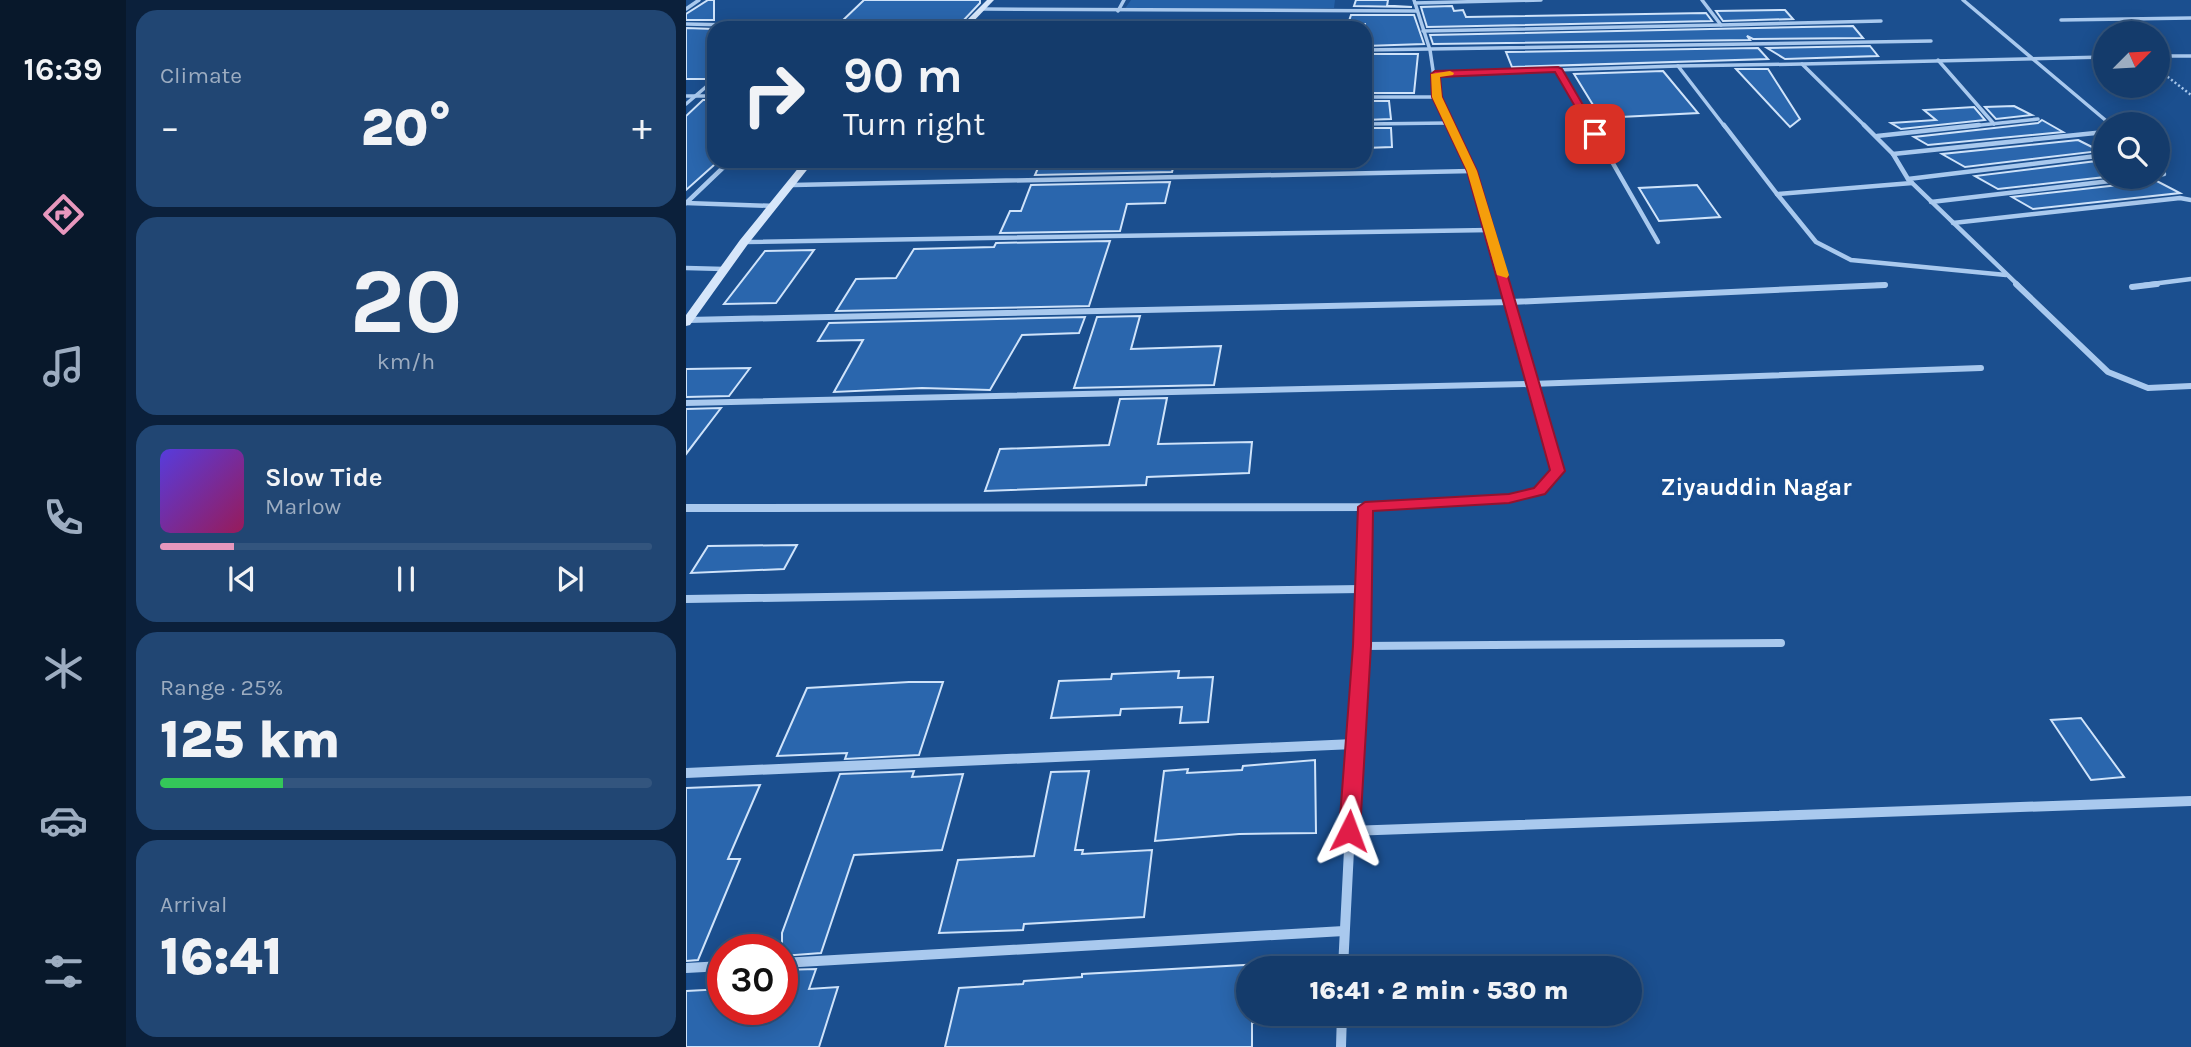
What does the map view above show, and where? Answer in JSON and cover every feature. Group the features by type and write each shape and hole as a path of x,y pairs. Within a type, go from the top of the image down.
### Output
{"street":[{"path":"686,9 699,0"},
{"path":"969,21 990,0"},
{"path":"1118,11 1124,0"},
{"path":"1327,0 1331,11"},
{"path":"686,508 1365,507 1509,499 1539,491 1558,471 1472,171 1437,97 1430,50 1414,1 1541,0"},
{"path":"1702,0 1721,25"},
{"path":"1963,0 2096,112"},
{"path":"982,9 1417,11"},
{"path":"2061,20 2191,18"},
{"path":"1423,31 1881,21"},
{"path":"686,24 707,25"},
{"path":"1372,50 1931,41"},
{"path":"2170,56 2191,56"},
{"path":"1435,74 2093,57"},
{"path":"1938,60 1994,124"},
{"path":"1802,64 1877,136 1894,155 1910,181 2108,372 2129,384 2160,391 2191,386"},
{"path":"1678,66 1815,245 1833,255 1851,260 2007,275"},
{"path":"1558,69 1658,242"},
{"path":"686,103 707,86"},
{"path":"686,96 707,96"},
{"path":"1372,97 1437,97"},
{"path":"1877,136 2038,119"},
{"path":"1372,124 1448,123"},
{"path":"1894,155 2093,133"},
{"path":"1777,194 1910,181 2093,157"},
{"path":"686,203 723,168"},
{"path":"687,321 744,242 804,168"},
{"path":"793,185 1472,171"},
{"path":"1931,202 2093,183"},
{"path":"1953,223 2180,198 2191,200"},
{"path":"686,203 775,206"},
{"path":"744,242 1490,230"},
{"path":"686,268 724,269"},
{"path":"2132,288 2191,279"},
{"path":"687,321 1511,302 1885,285"},
{"path":"686,402 1531,384 1981,368"},
{"path":"1343,956 1362,646 1365,507"},
{"path":"686,599 1362,589"},
{"path":"1362,646 1781,643"},
{"path":"686,773 1354,744"},
{"path":"1349,831 2191,801"},
{"path":"798,961 1344,931"},
{"path":"686,968 707,967"},
{"path":"1341,1047 1342,1026"}],"path":[{"path":"2170,79 2191,95"}],"shaded area":[{"path":"1131,0 1335,0 1334,8 1124,10"}],"building":[{"path":"708,0 714,0 714,20 686,20 686,14"},
{"path":"864,0 980,0 963,21 842,21"},
{"path":"1356,0 1388,0 1387,6 1412,7 1354,6"},
{"path":"1452,6 1454,11 1463,10 1466,17 1706,13 1712,21 1427,27 1421,7"},
{"path":"1785,10 1793,19 1723,21 1716,11"},
{"path":"1351,15 1414,15 1424,44 1372,46 1372,21 1349,21"},
{"path":"1853,26 1863,38 1753,39 1747,36 1750,40 1433,44 1430,35"},
{"path":"686,28 707,29 707,79 686,79"},
{"path":"1870,46 1878,56 1785,59 1767,48"},
{"path":"1758,48 1768,59 1512,67 1506,52"},
{"path":"1372,54 1418,54 1414,93 1372,93"},
{"path":"1736,69 1768,69 1800,119 1790,127"},
{"path":"1663,71 1698,113 1601,118 1574,74"},
{"path":"703,100 707,100 707,168 711,168 686,190 686,116"},
{"path":"1372,101 1389,101 1391,119 1372,120"},
{"path":"2014,106 2032,115 1996,119 1985,107"},
{"path":"1974,107 1985,120 1901,129 1891,123 1936,120 1924,110"},
{"path":"2042,120 2063,132 1928,145 1914,137 2038,123"},
{"path":"1372,128 1391,128 1392,147 1372,148"},
{"path":"2078,140 2093,148 2093,152 1965,167 1942,154"},
{"path":"2093,161 2093,178 1998,189 1975,176"},
{"path":"1038,168 1173,168 1172,172 1035,175"},
{"path":"1170,182 1165,203 1127,204 1120,231 1000,233 1010,211 1021,211 1031,185"},
{"path":"1697,185 1720,217 1659,221 1639,188"},
{"path":"2093,188 2170,188 2180,193 2033,209 2012,197"},
{"path":"1110,241 1089,306 836,311 856,279 896,278 914,249 994,247 996,243"},
{"path":"814,250 776,303 724,304 765,251"},
{"path":"1140,316 1131,349 1221,346 1214,385 1074,388 1097,317"},
{"path":"1085,317 1079,333 1022,335 990,390 922,388 834,392 863,340 818,341 829,323"},
{"path":"750,368 729,396 686,397 686,369"},
{"path":"1167,398 1158,444 1252,442 1249,473 1147,477 1146,485 985,491 1000,449 1109,445 1120,399"},
{"path":"721,408 686,454 686,409"},
{"path":"797,545 784,569 691,573 708,546"},
{"path":"1179,671 1178,678 1213,677 1208,722 1180,723 1182,707 1121,709 1120,715 1051,718 1059,681 1111,679 1112,674"},
{"path":"943,682 919,755 845,759 847,753 777,756 807,688"},
{"path":"2081,718 2124,777 2091,780 2051,720"},
{"path":"1315,760 1316,833 1239,834 1155,841 1164,771 1188,769 1187,773 1242,770 1243,766"},
{"path":"914,771 912,777 963,774 942,850 854,855 821,953 798,955 798,934 782,933 840,774"},
{"path":"1089,771 1075,850 1083,850 1082,854 1152,850 1144,917 1024,924 1023,930 939,933 958,860 1034,856 1051,772"},
{"path":"760,785 728,859 740,859 698,960 686,961 686,788"},
{"path":"1236,965 1236,1026 1252,1026 1252,1047 945,1047 959,988 1023,984 1024,981 1082,977 1082,974"},
{"path":"816,969 809,989 838,987 819,1047 686,1047 686,991 707,990 707,1025 798,1025 798,970"}],"slow traffic":[{"path":"1450,73 1435,74 1437,97 1472,171 1503,275"}],"district":[{"name":"Ziyauddin Nagar","path":"1756,487"}],"route":[{"path":"1349,831 1362,646 1365,507 1509,499 1539,491 1558,471 1472,171 1437,97 1435,74 1558,69 1595,134"}]}
